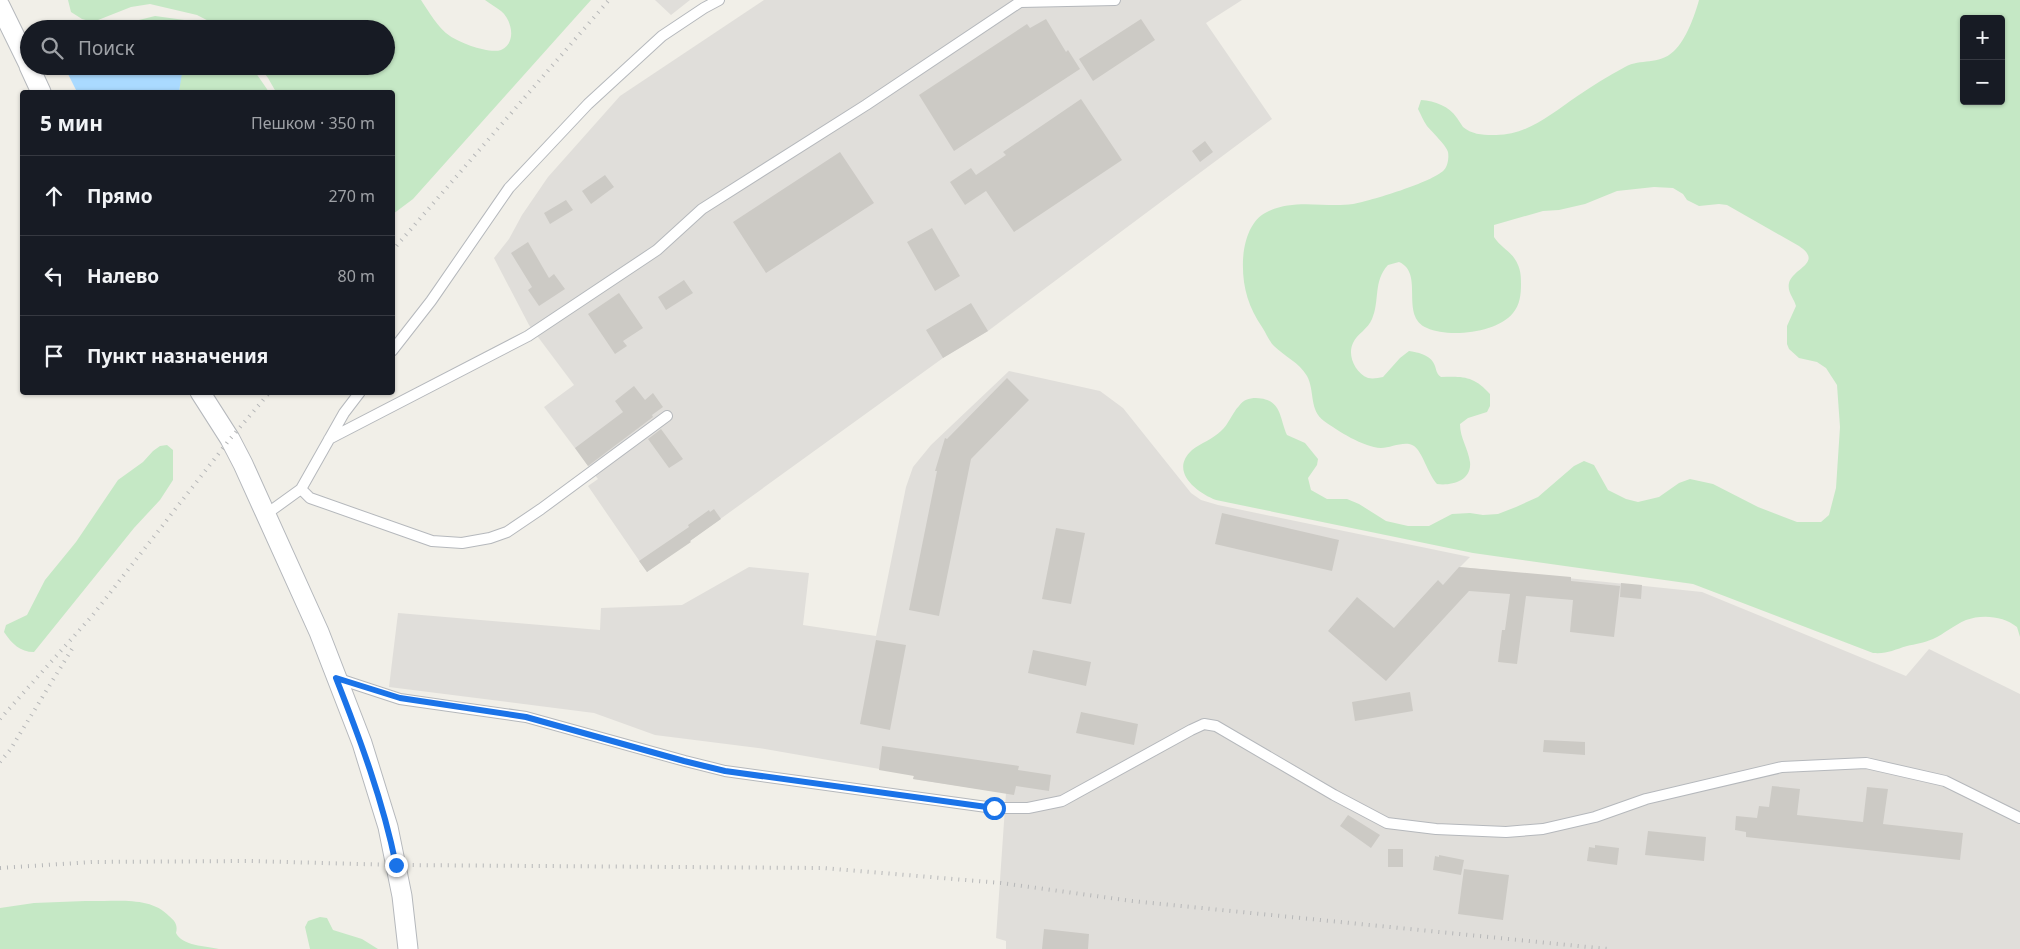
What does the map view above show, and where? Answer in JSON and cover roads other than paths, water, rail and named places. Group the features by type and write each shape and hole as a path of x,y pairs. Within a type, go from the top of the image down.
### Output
{"street":[{"path":"0,6 20,47"},
{"path":"33,75 40,90"},
{"path":"202,395 230,439 265,515 318,632 362,743 388,827 402,896 408,949"}],"lane":[{"path":"395,347 431,301 509,188 575,118 662,36 719,0"},
{"path":"329,439 528,336 657,250 702,210 866,105 1020,2 1115,0"},
{"path":"265,515 301,489 344,413 358,395"},
{"path":"301,489 310,498 432,541 462,543 490,538 507,532 541,509 667,416"},
{"path":"336,678 400,698 526,717 725,771 994,808 1028,808 1062,801 1204,724 1216,726 1334,795 1388,823 1436,829 1506,832 1543,829 1596,817 1646,799 1782,767 1866,763 1945,781 2020,818"}],"water":[{"path":"68,75 182,75 179,90 76,90"}],"railway":[{"path":"395,248 609,0"},
{"path":"0,719 92,616 230,439 267,395"},
{"path":"0,762 10,750 75,644"},
{"path":"0,868 92,862 250,861 396,865 823,868 1001,883 1132,901 1608,949"}]}
